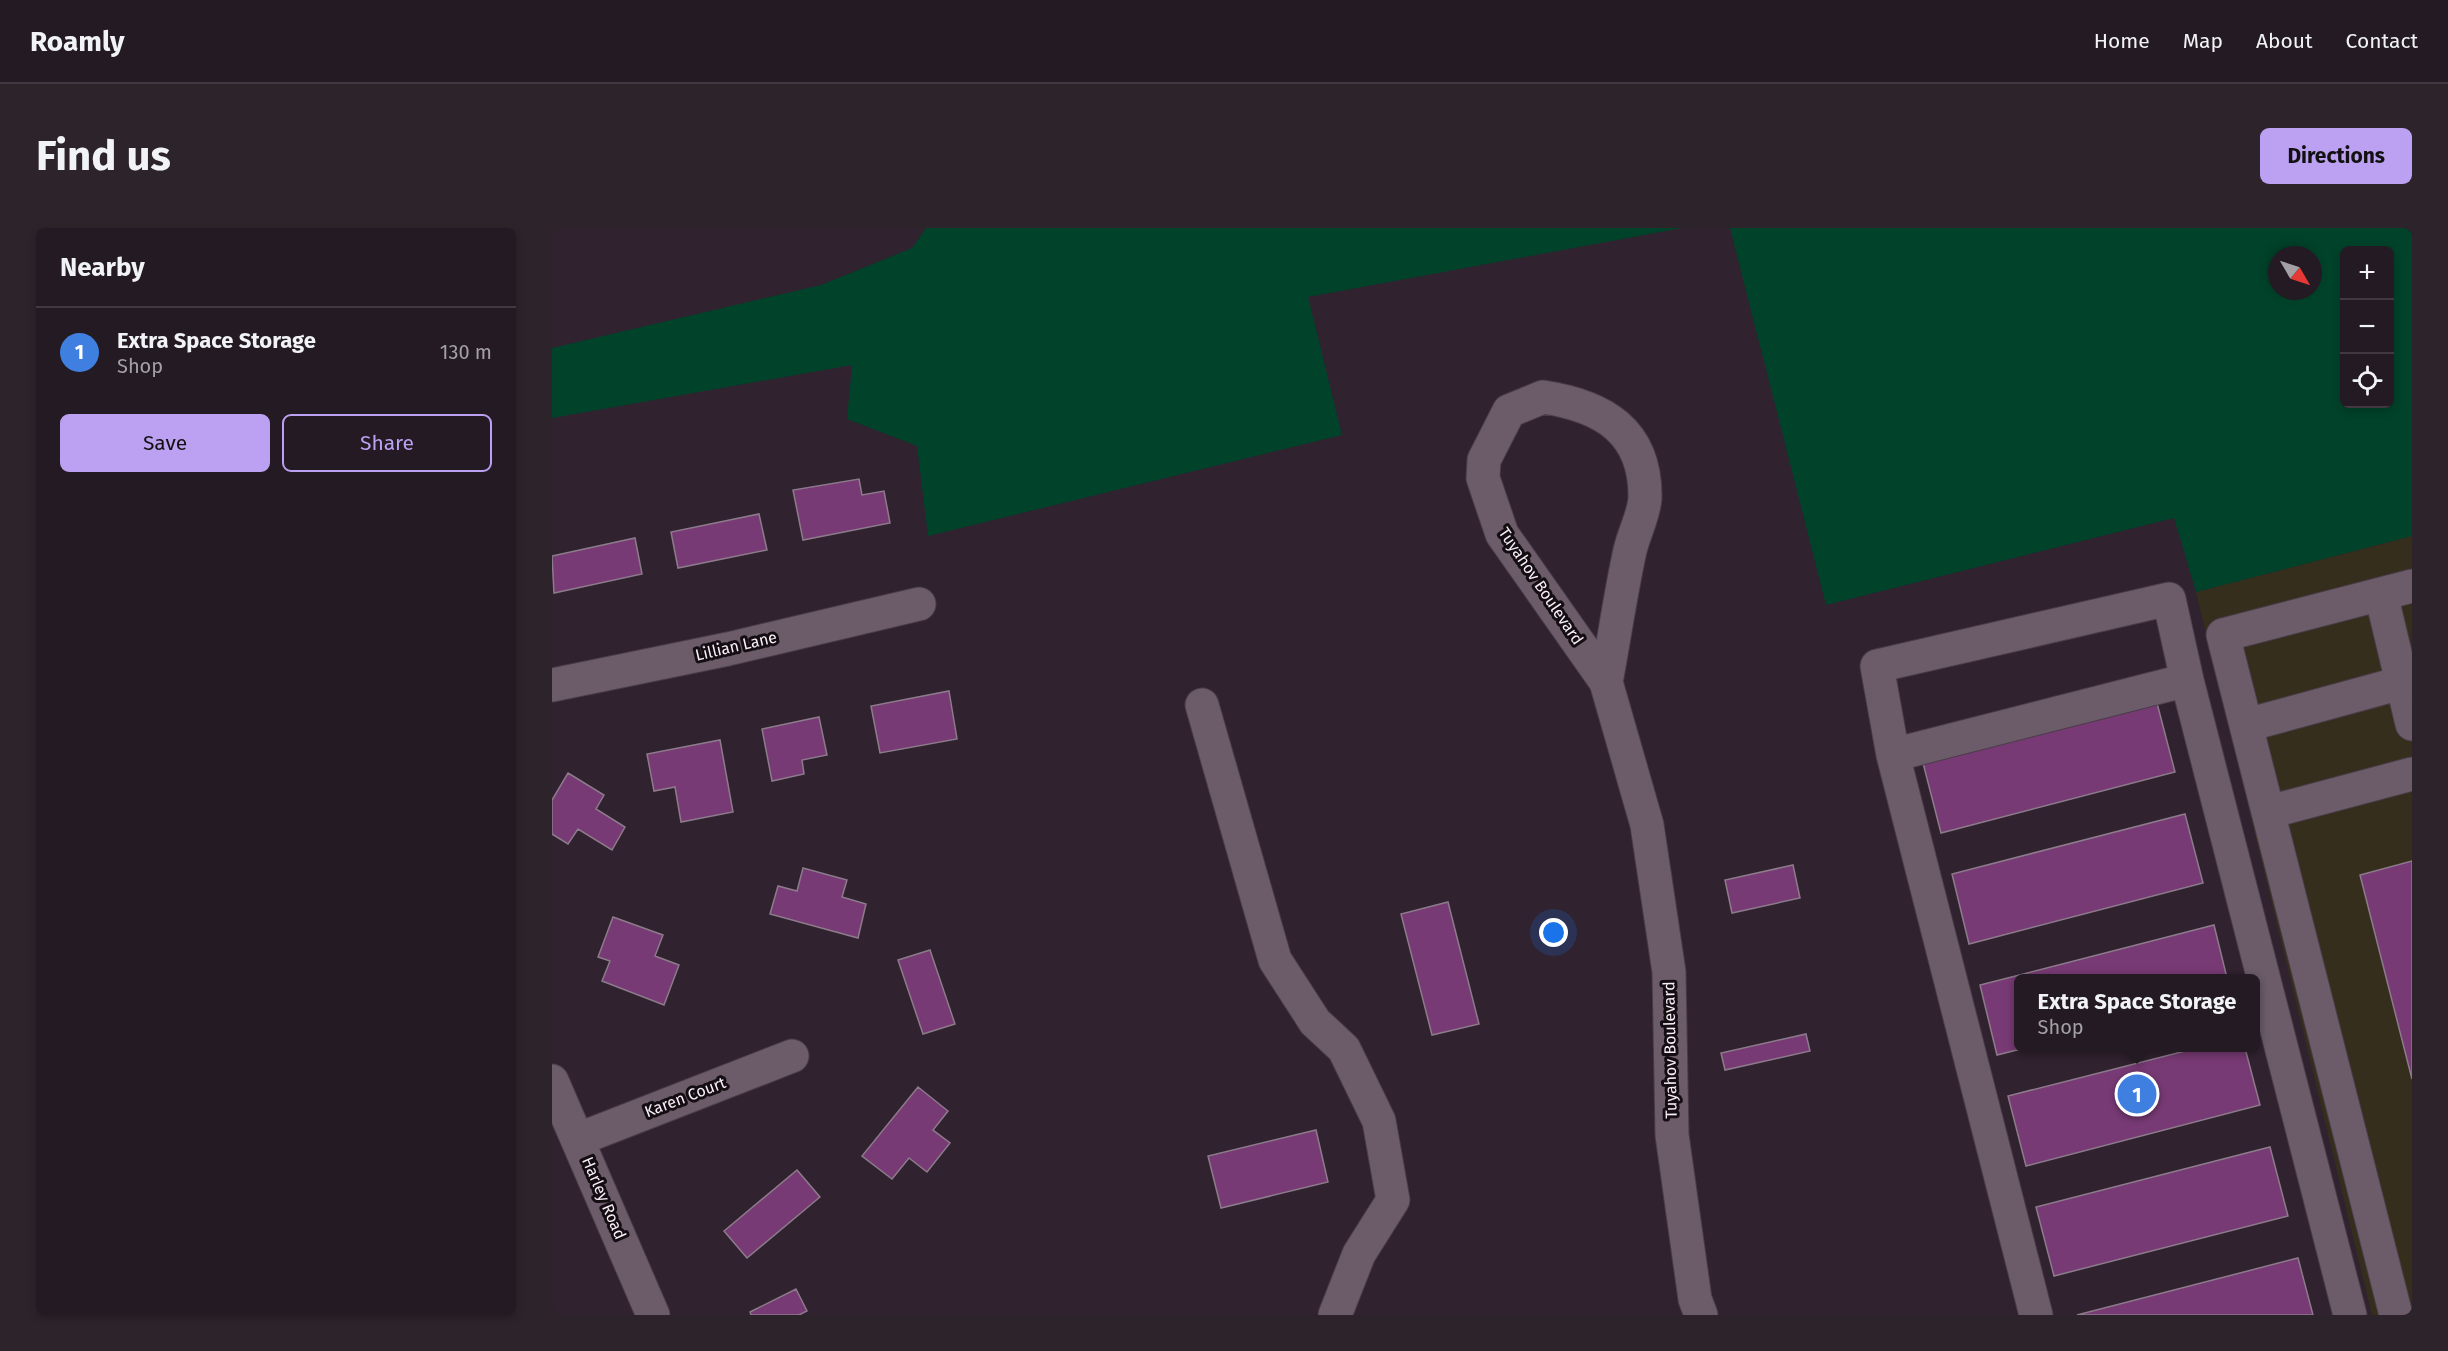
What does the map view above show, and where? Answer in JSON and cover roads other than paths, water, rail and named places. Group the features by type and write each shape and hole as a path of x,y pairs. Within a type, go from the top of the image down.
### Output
{"street":[{"name":"Tuyahov Boulevard","path":"1606,682 1629,552 1645,499 1640,456 1613,420 1573,401 1543,397 1509,411 1484,460 1483,478 1502,534 1606,682 1647,825 1669,972 1672,1135 1695,1299 1701,1315"},
{"path":"2396,1315 2223,635 2397,590 2412,724"},
{"path":"2036,1315 1893,755 1877,666 2169,599 2187,680 2350,1315"},
{"name":"Lillian Lane","path":"552,685 728,649 919,604"},
{"path":"1893,755 2187,680"},
{"path":"2247,725 2407,682"},
{"path":"1202,705 1275,960 1316,1022 1344,1049 1379,1121 1393,1200 1359,1254 1335,1315"},
{"path":"2269,812 2412,774"},
{"name":"Karen Court","path":"579,1138 792,1056"},
{"name":"Harley Road","path":"552,1081 579,1138 653,1315"}],"place":[{"name":"Extra Space Storage","path":"2137,1094"}]}
